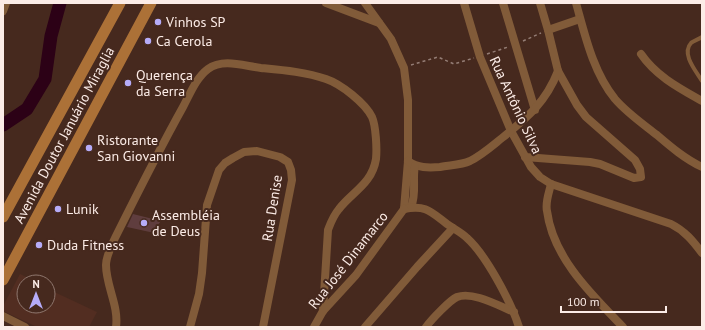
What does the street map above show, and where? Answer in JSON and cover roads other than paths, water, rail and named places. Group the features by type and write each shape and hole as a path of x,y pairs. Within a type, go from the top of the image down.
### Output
{"main road":[{"path":"3,217 120,3"},
{"name":"Avenida Doutor Januário Miraglia","path":"3,280 151,3"}],"street":[{"path":"3,11 6,3"},
{"path":"326,3 380,23"},
{"path":"365,3 391,39 404,68 408,100 408,208"},
{"name":"Rua Antônio Silva","path":"464,3 480,56 511,131 531,167 540,177 551,184 671,224 681,229 702,253"},
{"path":"504,3 535,110"},
{"path":"525,157 590,162 600,164 634,178 641,177 640,169 635,160 586,117 577,105 558,71 540,3"},
{"path":"576,3 597,69 616,100 680,155 702,167"},
{"path":"548,30 580,19"},
{"path":"641,54 648,66 666,80 702,101"},
{"path":"116,327 116,310 106,266 107,257 123,222 200,77 209,69 217,65 228,63 292,72 327,79 346,89 365,107 372,118 376,137 376,159 369,176 332,218 328,230 323,311"},
{"path":"408,161 416,166 436,167 455,165 469,161 481,155 535,110 547,94 558,71"},
{"name":"Rua Denise","path":"190,327 199,294 202,273 207,205 219,170 225,163 244,152 257,151 280,157 288,162 292,180 263,327"},
{"path":"408,208 415,193 414,175 416,166"},
{"path":"551,184 546,210 555,241 572,269 595,298 623,327"},
{"path":"415,193 428,210"},
{"path":"408,208 422,207 428,210 469,239 485,260 514,312 519,327"},
{"name":"Rua José Dinamarco","path":"314,327 323,311 356,274 408,208"},
{"path":"365,327 453,228"},
{"path":"430,325 452,300 457,297 476,297 514,312"},
{"path":"4,316 25,327"}],"lane":[{"path":"702,37 691,43 687,53 702,81"}],"waterway":[{"path":"3,125 27,109 45,79 51,36 60,3"}],"place":[{"name":"Vinhos SP","path":"158,22"},
{"name":"Ca Cerola","path":"148,41"},
{"name":"Querença da Serra","path":"128,83"},
{"name":"Ristorante San Giovanni","path":"89,148"},
{"name":"Lunik","path":"58,209"},
{"name":"Assembléia de Deus","path":"144,223"},
{"name":"Duda Fitness","path":"39,245"}]}
